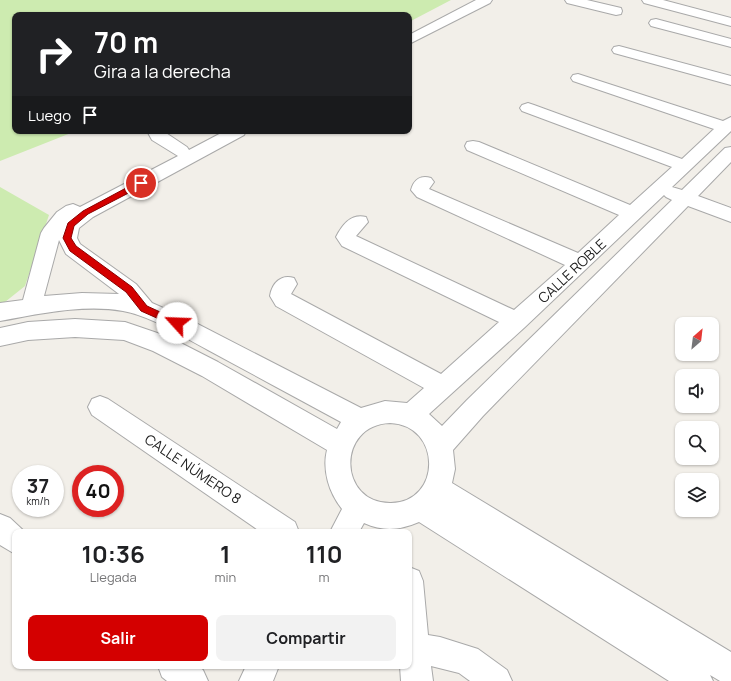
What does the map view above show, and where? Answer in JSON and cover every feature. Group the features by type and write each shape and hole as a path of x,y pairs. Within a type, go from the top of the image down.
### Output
{"street":[{"path":"412,30 471,0"},
{"path":"412,38 486,0"},
{"path":"571,0 616,11"},
{"path":"648,0 731,22"},
{"path":"665,0 731,17"},
{"path":"656,23 731,43"},
{"path":"619,50 731,81"},
{"path":"578,78 728,125"},
{"path":"528,108 685,166"},
{"name":"CALLE ROBLE","path":"410,416 517,321 728,125"},
{"path":"157,134 181,151"},
{"path":"31,307 52,233 64,217 80,204 213,134"},
{"path":"144,308 129,290 73,248 66,238 71,225 86,212 232,134"},
{"path":"473,146 633,214"},
{"name":"CALLE ROBLE","path":"440,446 475,408 731,152"},
{"path":"425,182 421,186 420,190 423,193 580,263"},
{"path":"661,188 731,215"},
{"path":"359,222 348,233 346,237 349,241 517,321"},
{"path":"287,284 281,291 280,296 283,300 442,386"},
{"path":"0,312 76,302 109,301 144,308 219,345 361,420"},
{"path":"0,337 28,331 75,328 125,331 160,344 201,365 340,444"},
{"path":"201,365 219,345"},
{"name":"CALLE NÚMERO 8","path":"100,407 281,529"},
{"path":"417,511 444,468 440,446 428,428 410,416 393,412 377,414 361,420 348,430 340,444 337,466 343,488 359,506 381,516 417,511 731,670"},
{"path":"346,529 359,506"},
{"path":"417,511 697,681"},
{"path":"0,528 12,538"},
{"path":"412,622 417,681"},
{"path":"414,649 440,652 467,660 496,681"},
{"path":"177,669 192,681"},
{"path":"255,681 262,669"}],"green space":[{"path":"0,0 451,0 412,20 412,12 12,12 12,134 68,134 0,161"},
{"path":"0,187 49,215 25,286 0,306"}],"route":[{"path":"141,183 86,212 71,225 66,238 73,248 129,290 144,308 177,323"}]}
